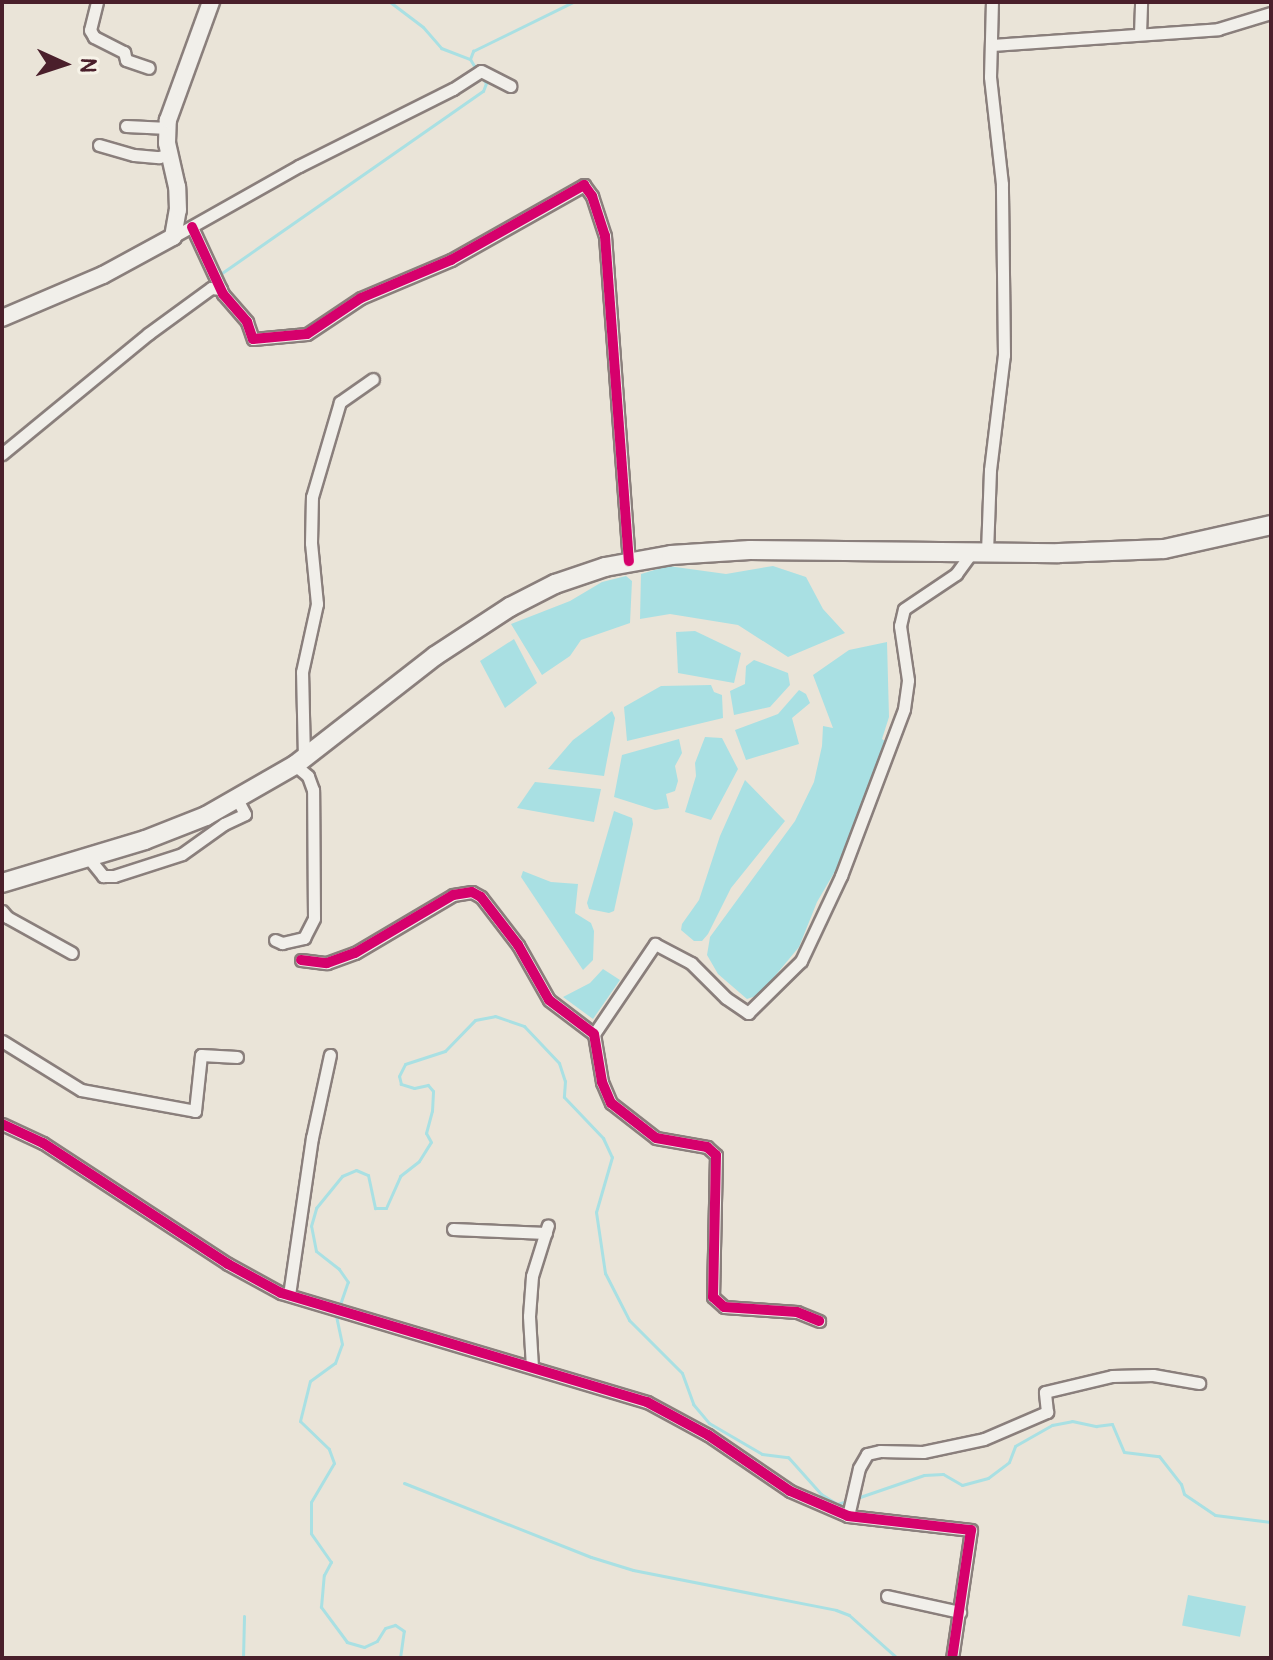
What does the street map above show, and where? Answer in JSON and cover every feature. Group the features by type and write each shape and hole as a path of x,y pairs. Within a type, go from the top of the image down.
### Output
{"main road":[{"path":"2,883 145,840 237,799 299,762 435,656 510,607 555,584 629,561 750,550 980,552 1164,549 1271,525"}],"street":[{"path":"97,2 90,30 94,37 124,52 126,60 149,68"},
{"path":"173,237 177,228 178,198 168,128 211,2"},
{"path":"594,1034 655,944 691,963 726,998 748,1013 801,961 841,876 904,709 908,680 900,626 904,609 956,574 980,552 1004,355 1002,184 990,77 992,2"},
{"path":"1140,34 1141,2"},
{"path":"992,45 1055,44 1218,29 1271,13"},
{"path":"2,318 103,275 299,166 477,73 510,86"},
{"path":"126,126 168,128"},
{"path":"99,145 134,155 159,157 170,154"},
{"path":"192,227 211,271 247,322 253,339 307,334 324,326 361,298 451,260 584,185 592,196 605,236 629,561"},
{"path":"2,454 148,334 211,288 220,287"},
{"path":"275,940 282,943 304,938 314,918 313,790 299,762 302,672 317,604 311,543 312,497 340,402 373,379"},
{"path":"87,856 103,876 114,876 182,854 224,824 245,814 237,799"},
{"path":"301,960 317,965 346,956 453,895 472,892 508,930 549,1000 594,1034 602,1082 611,1103 656,1138 707,1147 716,1155 713,1297 724,1307 797,1312 819,1321"},
{"path":"2,911 7,917 72,953"},
{"path":"2,1041 81,1090 195,1111 201,1055 237,1057"},
{"path":"289,1295 312,1138 330,1055"},
{"path":"2,1124 43,1143 228,1264 289,1295 670,1411 790,1491 849,1512 971,1530 952,1658"},
{"path":"453,1229 547,1229 532,1276 529,1316 532,1367"},
{"path":"849,1512 867,1454 880,1451 923,1452 984,1439 1047,1412 1045,1392 1135,1374 1199,1383"},
{"path":"887,1596 960,1612"}],"water":[{"path":"668,566 726,574 773,566 806,577 823,609 845,633 788,657 738,625 670,614 640,619 641,574"},
{"path":"626,576 632,581 630,623 581,640 570,656 542,675 511,624 570,601 602,582"},
{"path":"695,631 741,653 734,683 678,673 676,632"},
{"path":"514,639 537,683 505,708 480,661"},
{"path":"887,642 889,717 882,739 889,744 841,861 817,902 799,947 759,995 747,999 718,974 707,955 710,937 795,821 814,782 823,726 833,728 813,675 849,650"},
{"path":"754,660 788,673 790,685 770,707 734,715 730,691 745,684 746,666"},
{"path":"711,685 714,692 722,695 723,718 627,741 624,707 661,686"},
{"path":"799,690 806,694 810,703 792,718 799,744 746,760 735,730 778,714"},
{"path":"612,711 615,718 604,776 548,769 573,740"},
{"path":"705,737 722,738 738,769 711,820 685,812 696,776 695,763"},
{"path":"679,739 682,753 675,766 678,781 675,791 666,794 669,808 655,810 614,797 622,755"},
{"path":"745,780 785,821 731,888 708,934 702,941 694,941 681,930 682,924 699,900 720,836"},
{"path":"535,782 601,789 594,822 517,808"},
{"path":"614,811 632,818 633,824 614,911 609,913 589,909 587,903"},
{"path":"523,871 551,882 578,884 575,913 591,923 594,931 593,960 583,970 521,877"},
{"path":"603,969 620,980 593,1019 563,997 590,983"},
{"path":"1188,1595 1246,1606 1240,1637 1182,1625"}],"waterway":[{"path":"390,2 423,27 441,48 470,59"},
{"path":"476,69 470,59 473,51 573,2"},
{"path":"219,275 483,91 486,83 480,75"},
{"path":"158,320 213,280"},
{"path":"400,1658 404,1631 395,1625 385,1628 377,1641 364,1647 347,1642 321,1607 324,1575 331,1562 311,1533 311,1502 334,1463 329,1449 300,1421 310,1381 335,1363 342,1344 336,1316 348,1282 339,1269 316,1251 311,1226 316,1208 342,1176 356,1170 368,1175 375,1208 386,1208 400,1176 419,1161 431,1142 426,1133 433,1091 428,1085 414,1088 401,1084 399,1076 405,1064 445,1051 475,1020 495,1016 524,1026 559,1063 565,1081 564,1097 603,1138 612,1157 596,1212 605,1273 629,1320 682,1373 693,1404 709,1423 762,1454 788,1457 821,1494 837,1504 847,1501"},
{"path":"854,1499 924,1475 943,1474 962,1485 988,1478 1009,1462 1015,1446 1052,1425 1072,1421 1096,1426 1112,1424 1124,1452 1159,1456 1181,1484 1184,1494 1215,1515 1271,1522"},
{"path":"404,1483 591,1557 633,1570 836,1610 849,1615 897,1658"},
{"path":"243,1658 244,1616"}],"cycle path":[{"path":"192,227 223,294 247,322 253,339 307,334 361,298 451,260 584,185 592,196 605,236 629,561"},
{"path":"301,960 327,963 355,953 453,895 472,892 481,897 518,945 549,1000 594,1034 602,1082 611,1103 656,1138 707,1147 716,1155 713,1297 724,1307 797,1312 819,1321"},
{"path":"2,1124 43,1143 228,1264 281,1293 647,1402 708,1435 790,1491 848,1516 971,1530 952,1658"}]}
